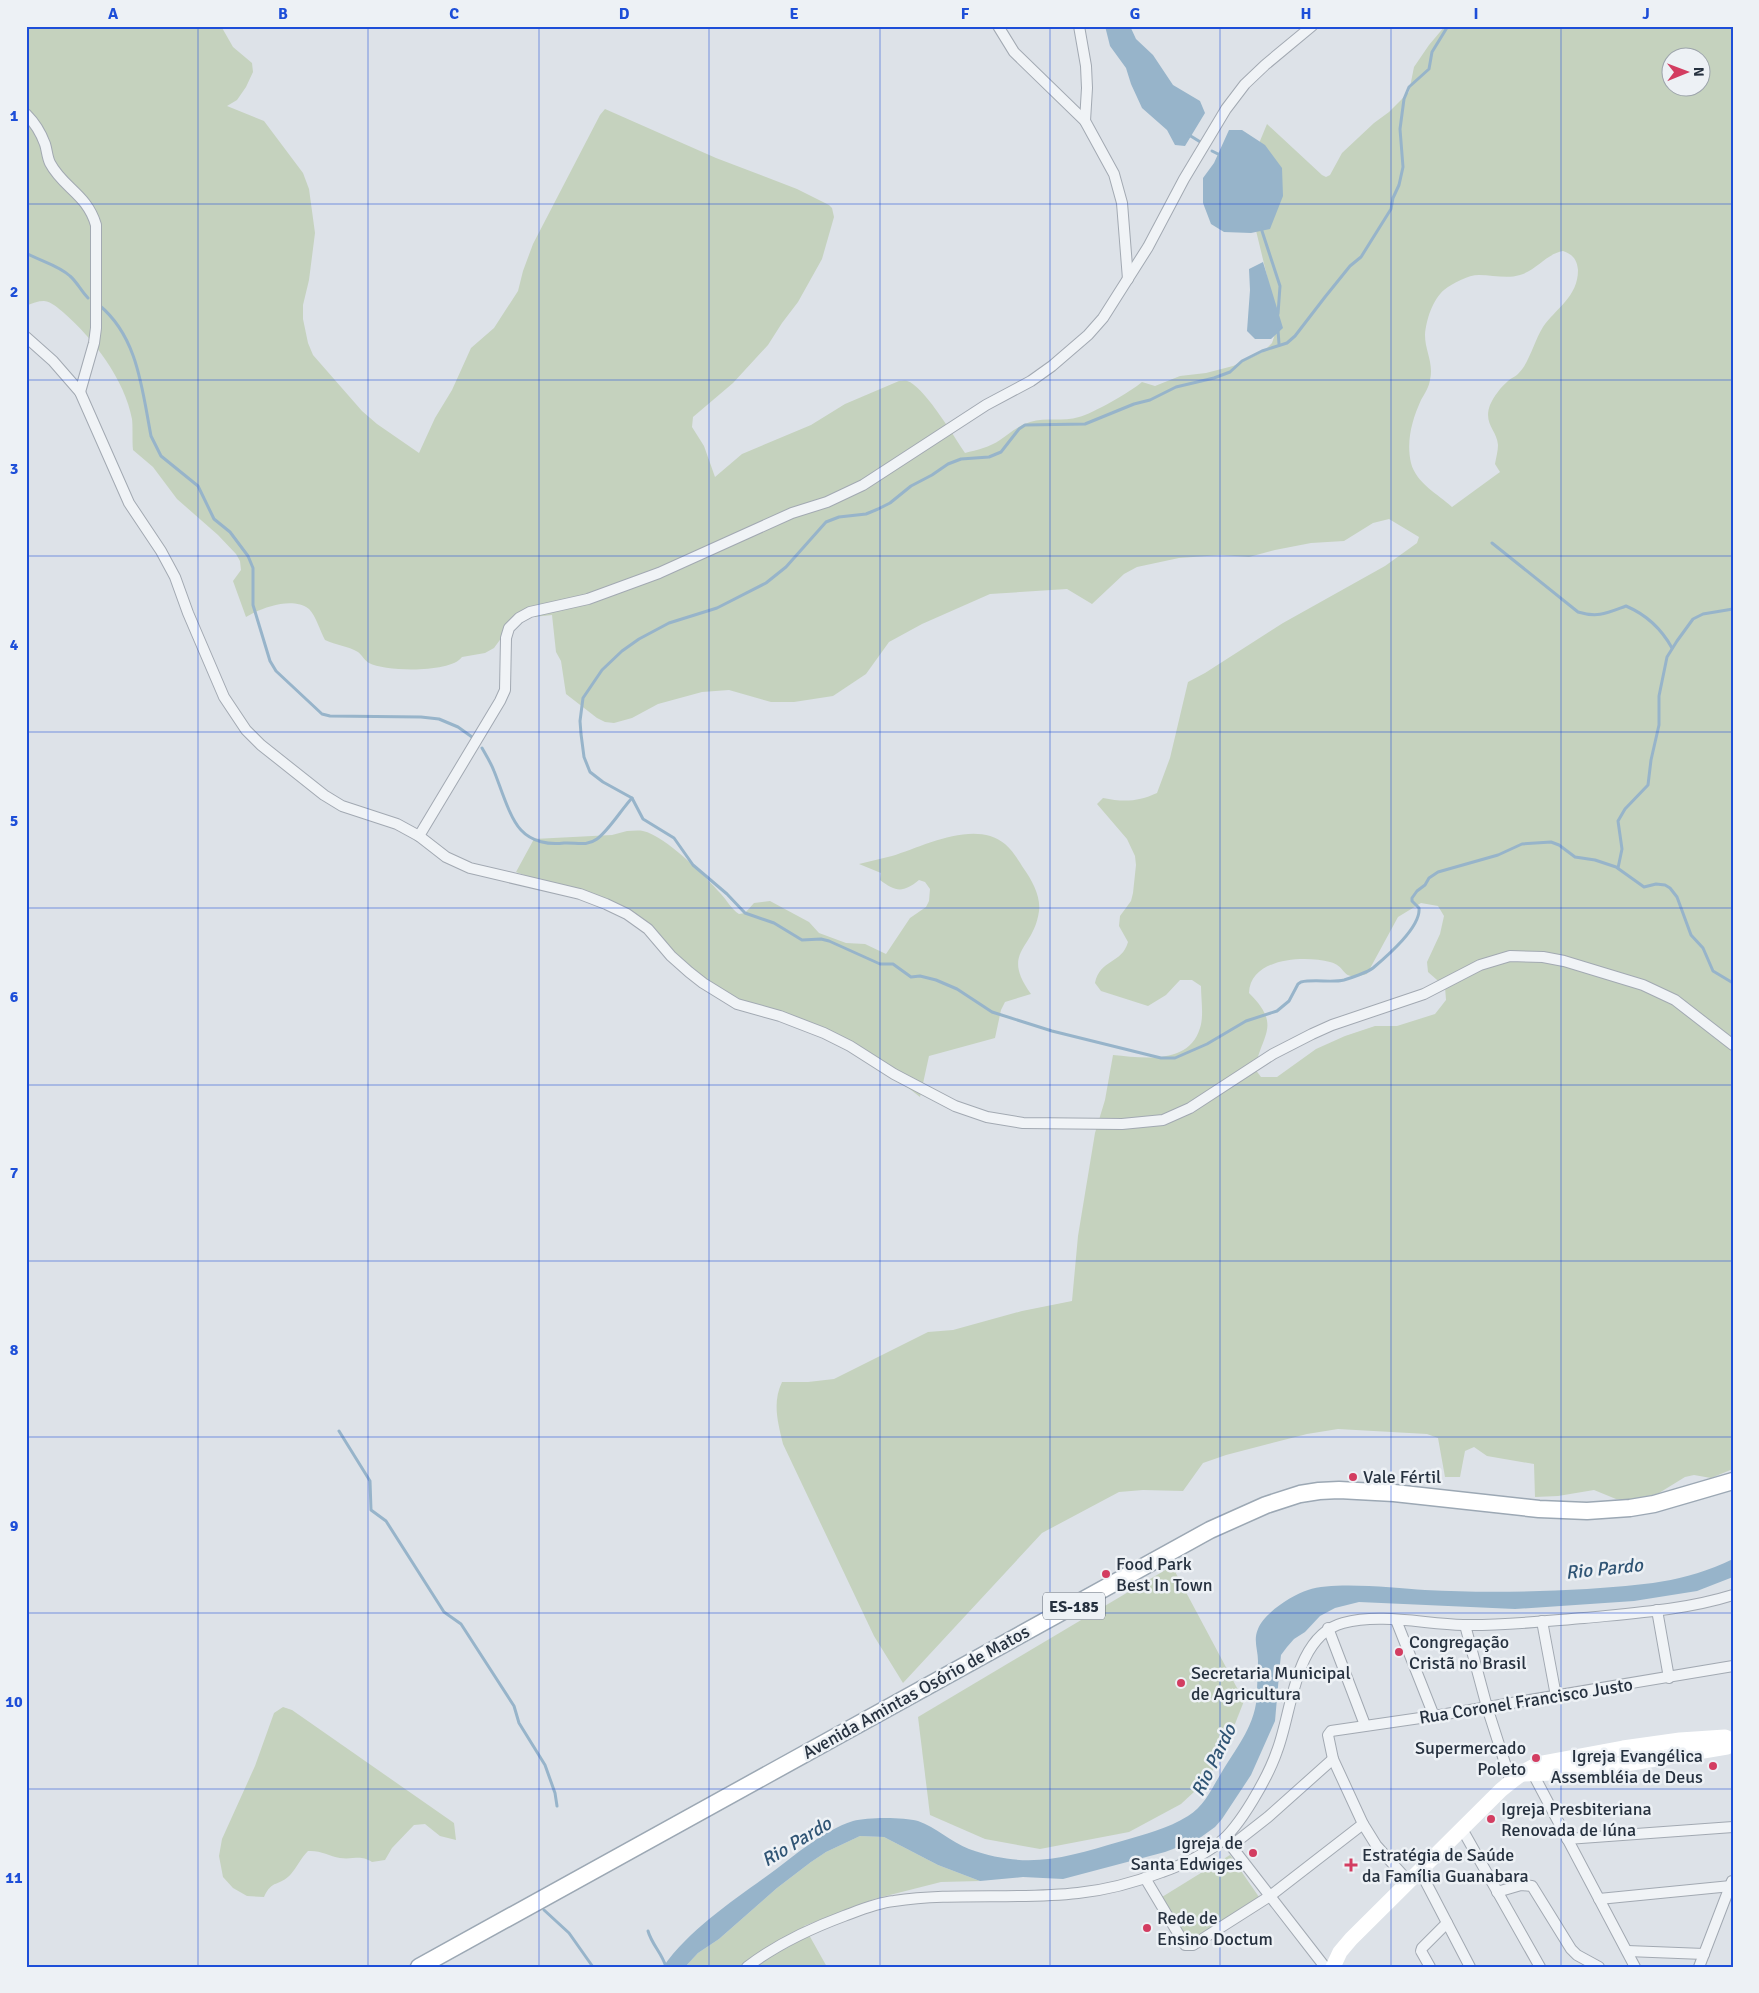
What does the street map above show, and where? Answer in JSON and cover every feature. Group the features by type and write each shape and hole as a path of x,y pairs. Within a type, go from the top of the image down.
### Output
{"main road":[{"name":"Avenida Amintas Osório de Matos","path":"419,1967 468,1938 1210,1530 1266,1505 1300,1494 1339,1490 1438,1497 1547,1510 1609,1510 1654,1504 1733,1480"},
{"path":"1333,1967 1345,1945 1462,1829 1524,1775 1542,1763 1680,1740 1720,1736 1733,1742"}],"street":[{"path":"998,26 1014,52 1085,121 1114,174 1122,203 1128,279"},
{"path":"1079,26 1088,88 1085,121"},
{"path":"419,836 500,701 505,690 506,638 509,628 519,618 530,612 588,600 659,573 792,513 827,502 864,485 986,405 1031,381 1052,366 1088,335 1103,318 1148,247 1184,179 1226,109 1245,84 1311,26"},
{"path":"26,114 34,122 44,142 50,162 57,172 83,198 93,213 96,225 96,328 94,343 80,392"},
{"path":"26,337 53,362 80,392 130,503 161,551 175,577 188,613 224,697 246,730 261,746 324,795 342,806 397,824 419,836 446,857 470,868 580,894 627,914 648,929 670,956 689,972 737,1004 780,1016 824,1033 850,1046 927,1092 973,1113 1003,1121 1048,1124 1122,1124 1163,1120 1190,1108 1273,1054 1312,1034 1348,1019 1424,994 1480,964 1510,956 1543,957 1564,961 1643,985 1675,1000 1733,1045"},
{"path":"1228,1842 1274,1759 1296,1682 1311,1648 1328,1628 1355,1621 1396,1620 1465,1625 1542,1622 1657,1610 1708,1602 1733,1595"},
{"path":"1657,1610 1669,1678"},
{"path":"1396,1620 1434,1716"},
{"path":"1542,1622 1556,1696"},
{"path":"1465,1625 1487,1707 1524,1775 1567,1839 1635,1967"},
{"path":"1328,1628 1365,1726"},
{"name":"Rua Coronel Francisco Justo","path":"1333,1759 1328,1742 1328,1735 1331,1731 1434,1716 1733,1666"},
{"path":"748,1967 772,1949 808,1930 865,1908 892,1901 920,1898 1075,1894 1145,1878 1178,1866 1212,1848 1228,1842 1268,1817 1333,1759 1363,1824 1376,1845 1409,1882"},
{"path":"1145,1878 1187,1946 1193,1946 1270,1896 1363,1824"},
{"path":"1567,1839 1733,1827"},
{"path":"1462,1829 1539,1967"},
{"path":"1228,1842 1325,1967"},
{"path":"1420,1871 1470,1967"},
{"path":"1599,1899 1732,1883"},
{"path":"1699,1967 1732,1883"},
{"path":"1496,1892 1521,1885 1532,1886 1566,1944 1577,1955 1599,1967"},
{"path":"1726,1897 1733,1906"},
{"path":"1430,1967 1421,1951 1422,1948 1447,1923"},
{"path":"1627,1951 1704,1954"}],"green space":[{"path":"26,26 221,26 233,47 252,63 253,72 237,100 227,106 264,121 303,173 309,189 315,233 309,280 303,305 303,319 308,343 313,355 362,411 377,424 419,453 435,418 452,390 471,348 494,328 518,291 533,244 600,115 605,109 716,158 797,189 832,208 834,217 822,259 798,302 768,345 733,383 693,417 692,427 704,446 715,477 742,454 811,425 845,404 899,381 910,382 917,387 940,415 965,453 992,445 1030,422 1073,418 1093,412 1142,382 1155,386 1180,376 1206,373 1233,366 1263,352 1272,343 1275,334 1267,276 1252,214 1260,141 1267,124 1326,177 1330,175 1342,153 1409,92 1414,67 1445,26 1733,26 1733,1469 1711,1478 1694,1475 1685,1477 1659,1493 1632,1501 1616,1499 1594,1490 1558,1496 1535,1497 1534,1464 1487,1456 1474,1447 1465,1451 1460,1477 1445,1477 1438,1438 1427,1434 1338,1429 1307,1434 1226,1455 1203,1463 1183,1491 1143,1490 1119,1492 1042,1533 903,1683 874,1636 783,1444 777,1405 782,1382 834,1379 928,1332 953,1330 1022,1311 1072,1301 1078,1236 1095,1133 1105,1100 1113,1055 1151,1058 1176,1054 1194,1040 1200,1028 1202,1018 1201,986 1192,980 1180,980 1166,995 1148,1006 1101,991 1095,983 1101,970 1121,954 1128,942 1119,926 1120,916 1131,901 1136,865 1135,856 1127,839 1097,804 1103,798 1130,800 1157,793 1170,758 1188,682 1283,623 1385,566 1417,543 1419,537 1389,519 1373,523 1344,541 1311,543 1249,557 1221,555 1179,558 1137,567 1124,574 1092,604 1067,589 990,594 922,624 889,642 866,674 833,696 794,702 771,702 729,690 702,692 658,704 632,718 614,723 605,722 566,694 561,661 556,652 552,615 524,618 505,633 494,648 485,653 462,657 456,662 445,666 418,669 377,666 368,662 354,650 325,640 311,612 302,605 286,603 268,607 246,617 233,581 241,570 240,561 236,554 218,535 177,499 153,467 133,450 132,419 128,404 115,375 96,347 75,323 55,306 44,301 26,306","holes":["1563,251 1571,255 1577,266 1577,279 1574,288 1565,302 1543,327 1522,370 1500,389 1488,412 1489,422 1497,440 1495,464 1500,472 1452,507 1422,482 1411,463 1409,447 1415,415 1429,385 1431,374 1425,335 1431,310 1440,294 1461,280 1479,275 1505,277 1520,275 1531,270 1552,255","1421,903 1438,906 1444,916 1440,934 1427,962 1428,972 1445,987 1446,1000 1435,1014 1397,1026 1375,1026 1345,1036 1316,1049 1277,1077 1261,1077 1255,1069 1265,1038 1267,1022 1259,1004 1249,993 1252,981 1258,972 1280,962 1307,959 1336,964 1348,975 1358,976 1367,974 1398,917"]},
{"path":"627,831 641,831 652,834 674,848 705,877 739,914 745,913 754,903 770,901 809,922 819,933 846,943 865,944 886,954 910,918 926,907 929,901 930,889 925,882 919,880 904,889 895,889 880,880 881,873 859,864 892,856 949,837 979,834 993,837 1005,844 1016,856 1033,883 1039,900 1036,924 1022,951 1018,968 1022,980 1031,994 1005,1002 1001,1010 995,1038 929,1056 920,1097 897,1079 829,1040 761,1014 692,972 654,932 563,889 516,872 534,839 612,835"},
{"path":"1172,1566 1244,1701 1233,1729 1209,1778 1181,1804 1129,1832 1040,1849 985,1839 930,1815 918,1717"},
{"path":"283,1707 292,1710 454,1823 456,1840 440,1836 425,1824 414,1825 392,1848 385,1860 372,1862 364,1858 340,1858 320,1852 308,1851 291,1874 283,1881 273,1885 264,1897 247,1896 233,1888 223,1877 219,1856 222,1839 255,1766 274,1713"},
{"path":"860,1836 884,1837 938,1865 980,1881 941,1882 874,1899 804,1926 827,1967 685,1967 698,1953 719,1939 777,1888 811,1862 826,1852"},
{"path":"1230,1855 1259,1897 1189,1943 1162,1897"}],"water":[{"path":"1105,26 1130,26 1136,39 1153,55 1173,85 1200,101 1205,113 1185,146 1175,145 1167,130 1142,108 1126,68 1110,46"},
{"path":"1229,130 1242,130 1265,145 1282,168 1283,196 1270,229 1251,233 1224,232 1211,224 1203,203 1203,178 1214,163"},
{"path":"1263,262 1283,328 1271,339 1255,339 1247,331 1250,290 1249,269"},
{"path":"1733,1559 1733,1577 1697,1591 1634,1601 1515,1609 1359,1602 1335,1608 1320,1616 1305,1632 1294,1639 1281,1655 1275,1721 1251,1775 1222,1819 1215,1827 1197,1840 1165,1852 1063,1879 1023,1877 980,1881 938,1865 884,1837 860,1836 826,1852 811,1862 777,1888 719,1939 698,1953 685,1967 663,1967 686,1940 728,1905 820,1837 853,1821 885,1818 918,1821 969,1849 1010,1859 1028,1860 1064,1857 1101,1847 1156,1831 1188,1816 1199,1807 1208,1795 1250,1724 1256,1705 1258,1661 1256,1641 1261,1623 1272,1611 1302,1592 1333,1586 1486,1592 1607,1588 1662,1582 1680,1578"}],"waterway":[{"path":"1448,26 1432,52 1429,69 1409,87 1404,99 1400,129 1403,167 1391,209 1361,257 1350,266 1295,336 1287,343 1262,351 1242,361 1230,372 1176,387 1150,400 1134,404 1085,424 1025,425 1019,429 1001,452 989,457 961,459 948,464 911,486 890,503 878,509 866,514 839,517 826,522 786,567 766,583 717,608 669,623 639,639 622,651 602,670 583,698 580,721 584,757 590,772 603,782 632,798 643,819 674,838 693,865 727,894 745,913 774,923 802,940 821,939 829,941 880,964 893,964 911,977 920,976 936,980 957,989 992,1012 1052,1031 1161,1058 1175,1058 1207,1044 1246,1021 1277,1011 1289,1001 1301,982 1344,980 1371,970 1402,941 1415,924 1419,908 1412,901 1412,898 1429,878 1438,872 1498,855 1522,844 1551,842 1559,845 1575,857 1595,860 1616,867 1644,887 1656,884 1665,885 1670,888 1677,897 1691,935 1703,948 1713,971 1733,983"},
{"path":"1189,135 1202,143"},
{"path":"1212,151 1220,155"},
{"path":"1261,228 1280,286 1278,314"},
{"path":"26,253 65,272 88,298"},
{"path":"99,305 112,318 130,348 141,382 151,436 161,456 198,486 214,519 230,532 248,556 253,568 253,605 270,661 276,671 322,714 330,716 421,717 439,719 458,727 472,737"},
{"path":"1278,330 1279,344"},
{"path":"1492,543 1578,612 1597,615 1626,606 1653,623 1672,648"},
{"path":"1618,868 1622,849 1618,821 1625,809 1648,785 1651,760 1659,725 1659,696 1667,657 1693,619 1703,614 1733,609"},
{"path":"482,748 493,768 513,818 521,830 535,840 552,844 585,844 593,841 606,830 632,798"},
{"path":"339,1431 370,1481 371,1510 386,1521 444,1612 461,1624 514,1706 519,1723 545,1765 555,1793 557,1806"},
{"path":"544,1910 569,1933 593,1967"},
{"path":"648,1931 666,1967"}],"place":[{"name":"Vale Fértil","path":"1353,1477"},
{"name":"Food Park Best In Town","path":"1106,1574"},
{"name":"Congregação Cristã no Brasil","path":"1399,1652"},
{"name":"Secretaria Municipal de Agricultura","path":"1181,1683"},
{"name":"Supermercado Poleto","path":"1536,1758"},
{"name":"Igreja Evangélica Assembléia de Deus","path":"1713,1766"},
{"name":"Igreja Presbiteriana Renovada de Iúna","path":"1491,1819"},
{"name":"Igreja de Santa Edwiges","path":"1253,1853"},
{"name":"Estratégia de Saúde da Família Guanabara","path":"1351,1865"},
{"name":"Rede de Ensino Doctum","path":"1147,1928"}],"water label":[{"name":"Rio Pardo","path":"1604,1568"},
{"name":"Rio Pardo","path":"1213,1760"},
{"name":"Rio Pardo","path":"796,1841"}]}
